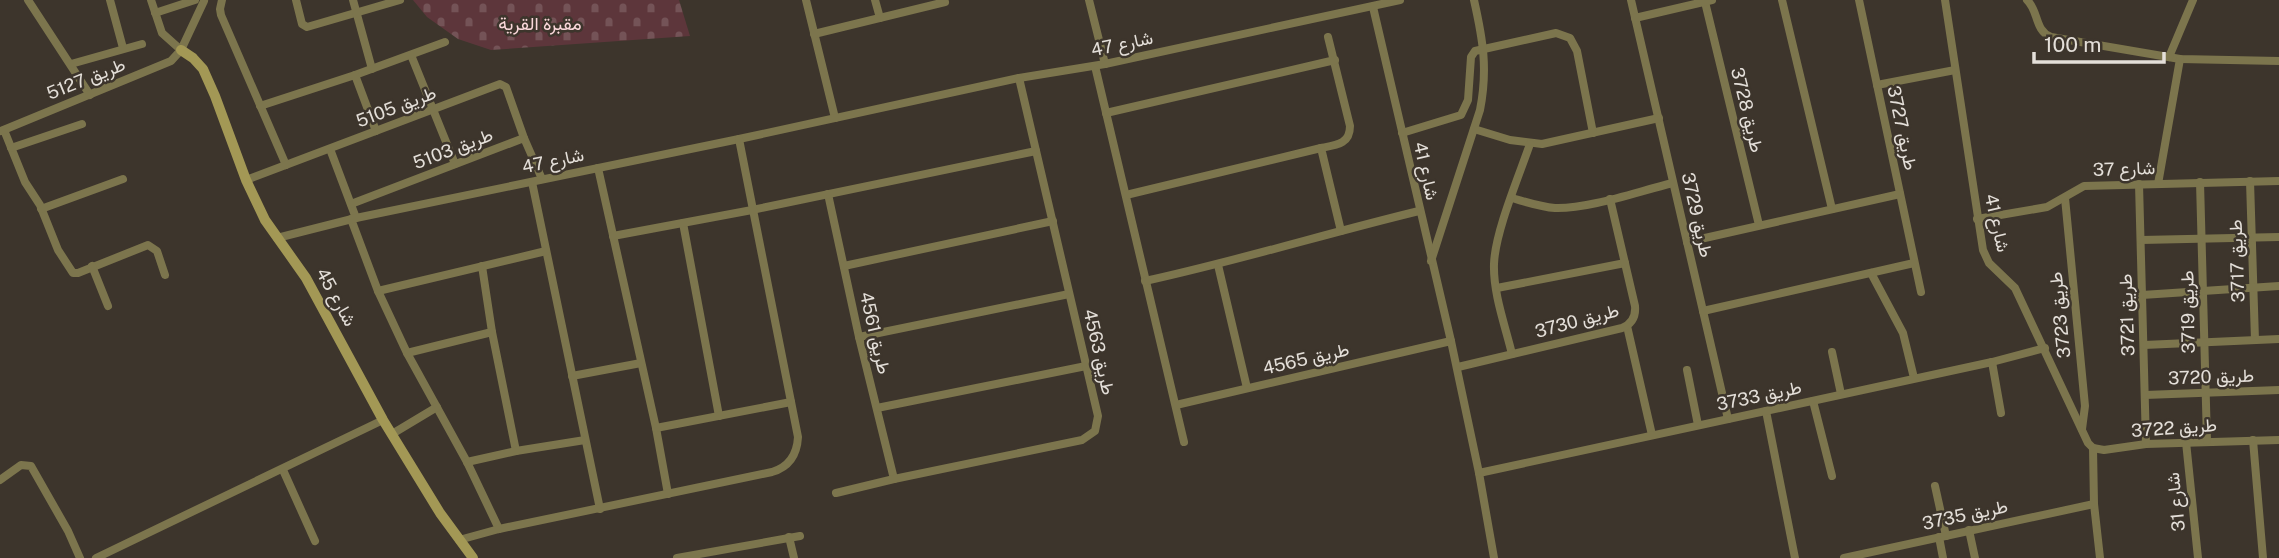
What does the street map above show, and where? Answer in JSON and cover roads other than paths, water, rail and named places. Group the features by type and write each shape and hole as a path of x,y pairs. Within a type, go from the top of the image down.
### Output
{"street":[{"path":"28,0 90,95"},
{"path":"110,0 123,48"},
{"path":"151,0 164,37 181,50 201,0"},
{"path":"155,13 201,0 221,5 286,165"},
{"path":"296,0 302,24 307,27 400,0"},
{"path":"353,0 372,69"},
{"path":"806,0 835,118"},
{"path":"875,0 880,18"},
{"path":"1090,0 1105,64"},
{"name":"شارع 47","path":"277,238 542,179 1019,78 1105,64 1400,0"},
{"path":"1430,262 1474,129 1484,90 1485,48 1474,0"},
{"name":"طريق 3729","path":"1631,0 1728,419"},
{"path":"1782,0 1832,209"},
{"name":"طريق 3727","path":"1859,0 1921,292"},
{"name":"شارع 41","path":"1945,0 1977,219 1986,257 2015,288 2082,429"},
{"path":"2026,0 2033,6 2040,29 2047,35 2180,59 2279,61"},
{"path":"2169,57 2193,0"},
{"path":"1635,18 1708,1"},
{"name":"طريق 3728","path":"1708,1 1759,225"},
{"path":"814,34 945,2"},
{"name":"شارع 41","path":"1373,6 1447,342 1458,367 1494,558"},
{"path":"1402,133 1461,115 1468,100 1471,57 1475,51 1556,33 1570,38 1577,51 1593,133"},
{"path":"1126,195 1342,143 1350,135 1350,126 1328,37"},
{"path":"260,106 445,42"},
{"path":"71,64 142,44"},
{"name":"طريق 5127","path":"2,130 168,62 181,50"},
{"name":"شارع 45","path":"181,50 203,69 260,210 306,278 383,420 440,513 473,558"},
{"path":"411,55 455,164"},
{"path":"2158,184 2180,59"},
{"path":"1106,113 1335,60"},
{"path":"1095,66 1184,442"},
{"path":"1877,85 1955,70"},
{"path":"355,75 376,131"},
{"name":"طريق 4563","path":"894,479 1090,437 1095,431 1098,416 1019,78"},
{"name":"طريق 5105","path":"246,180 503,84 524,138"},
{"path":"1474,129 1510,141 1553,143 1659,118"},
{"path":"11,148 82,124"},
{"path":"2,130 56,246 73,273 151,245 157,251 165,275"},
{"path":"524,138 542,179"},
{"name":"طريق 5103","path":"351,204 524,138"},
{"path":"459,540 499,529 772,472 786,466 796,453 798,445 791,402 739,139"},
{"path":"1512,354 1494,276 1495,250 1530,144"},
{"path":"1321,148 1341,231"},
{"path":"330,149 351,204 377,291 499,529"},
{"path":"613,236 1036,151"},
{"path":"598,168 656,428 668,494"},
{"path":"41,209 123,179"},
{"name":"طريق 3717","path":"2250,181 2255,340"},
{"name":"شارع 37","path":"1977,219 2047,206 2084,186 2279,181"},
{"path":"531,182 600,509"},
{"name":"طريق 3719","path":"2200,182 2207,441"},
{"path":"1512,198 1559,208 1674,183"},
{"name":"طريق 3721","path":"2139,184 2146,444"},
{"name":"طريق 4561","path":"828,194 894,479"},
{"path":"1687,242 1900,194"},
{"name":"طريق 3723","path":"2064,198 2085,406 2082,429"},
{"name":"طريق 3730","path":"1458,367 1627,326 1632,322 1636,312 1610,199"},
{"path":"1145,281 1218,265 1419,211"},
{"path":"844,267 1053,221"},
{"path":"683,223 719,416"},
{"path":"2141,240 2279,237"},
{"path":"377,291 546,251"},
{"path":"1497,288 1625,262"},
{"path":"1703,311 1914,263"},
{"path":"1218,265 1247,388"},
{"path":"92,266 108,306"},
{"path":"482,266 516,451"},
{"path":"1871,273 1903,333 1914,378"},
{"path":"2142,295 2279,286"},
{"path":"859,337 1069,294"},
{"path":"1627,326 1652,436"},
{"path":"407,353 492,332"},
{"path":"2144,345 2279,339"},
{"name":"طريق 4565","path":"1176,405 1447,342"},
{"name":"طريق 3733","path":"1479,473 1992,362 2045,348"},
{"path":"1832,352 1842,394"},
{"path":"1992,362 2001,413"},
{"path":"572,376 642,363"},
{"path":"877,408 1086,366"},
{"path":"1687,370 1698,425"},
{"name":"طريق 3720","path":"2145,395 2279,390"},
{"path":"1813,401 1832,476"},
{"path":"656,428 791,402"},
{"path":"392,434 437,407"},
{"path":"1766,411 1795,558"},
{"path":"96,558 383,420"},
{"path":"2082,429 2093,448 2099,558"},
{"path":"467,462 584,440"},
{"path":"2253,440 2263,558"},
{"name":"طريق 3722","path":"2093,448 2104,450 2146,444 2279,440"},
{"name":"شارع 31","path":"2186,442 2198,558"},
{"path":"0,480 22,465 32,466 80,558"},
{"path":"282,470 316,541"},
{"path":"836,494 894,479"},
{"path":"1935,486 1942,536 1942,558"},
{"name":"طريق 3735","path":"1844,558 2094,504"},
{"path":"1969,530 1976,558"},
{"path":"677,558 800,536"},
{"path":"789,537 794,558"}],"park label":[{"name":"مقبرة القرية","path":"540,24"}]}
